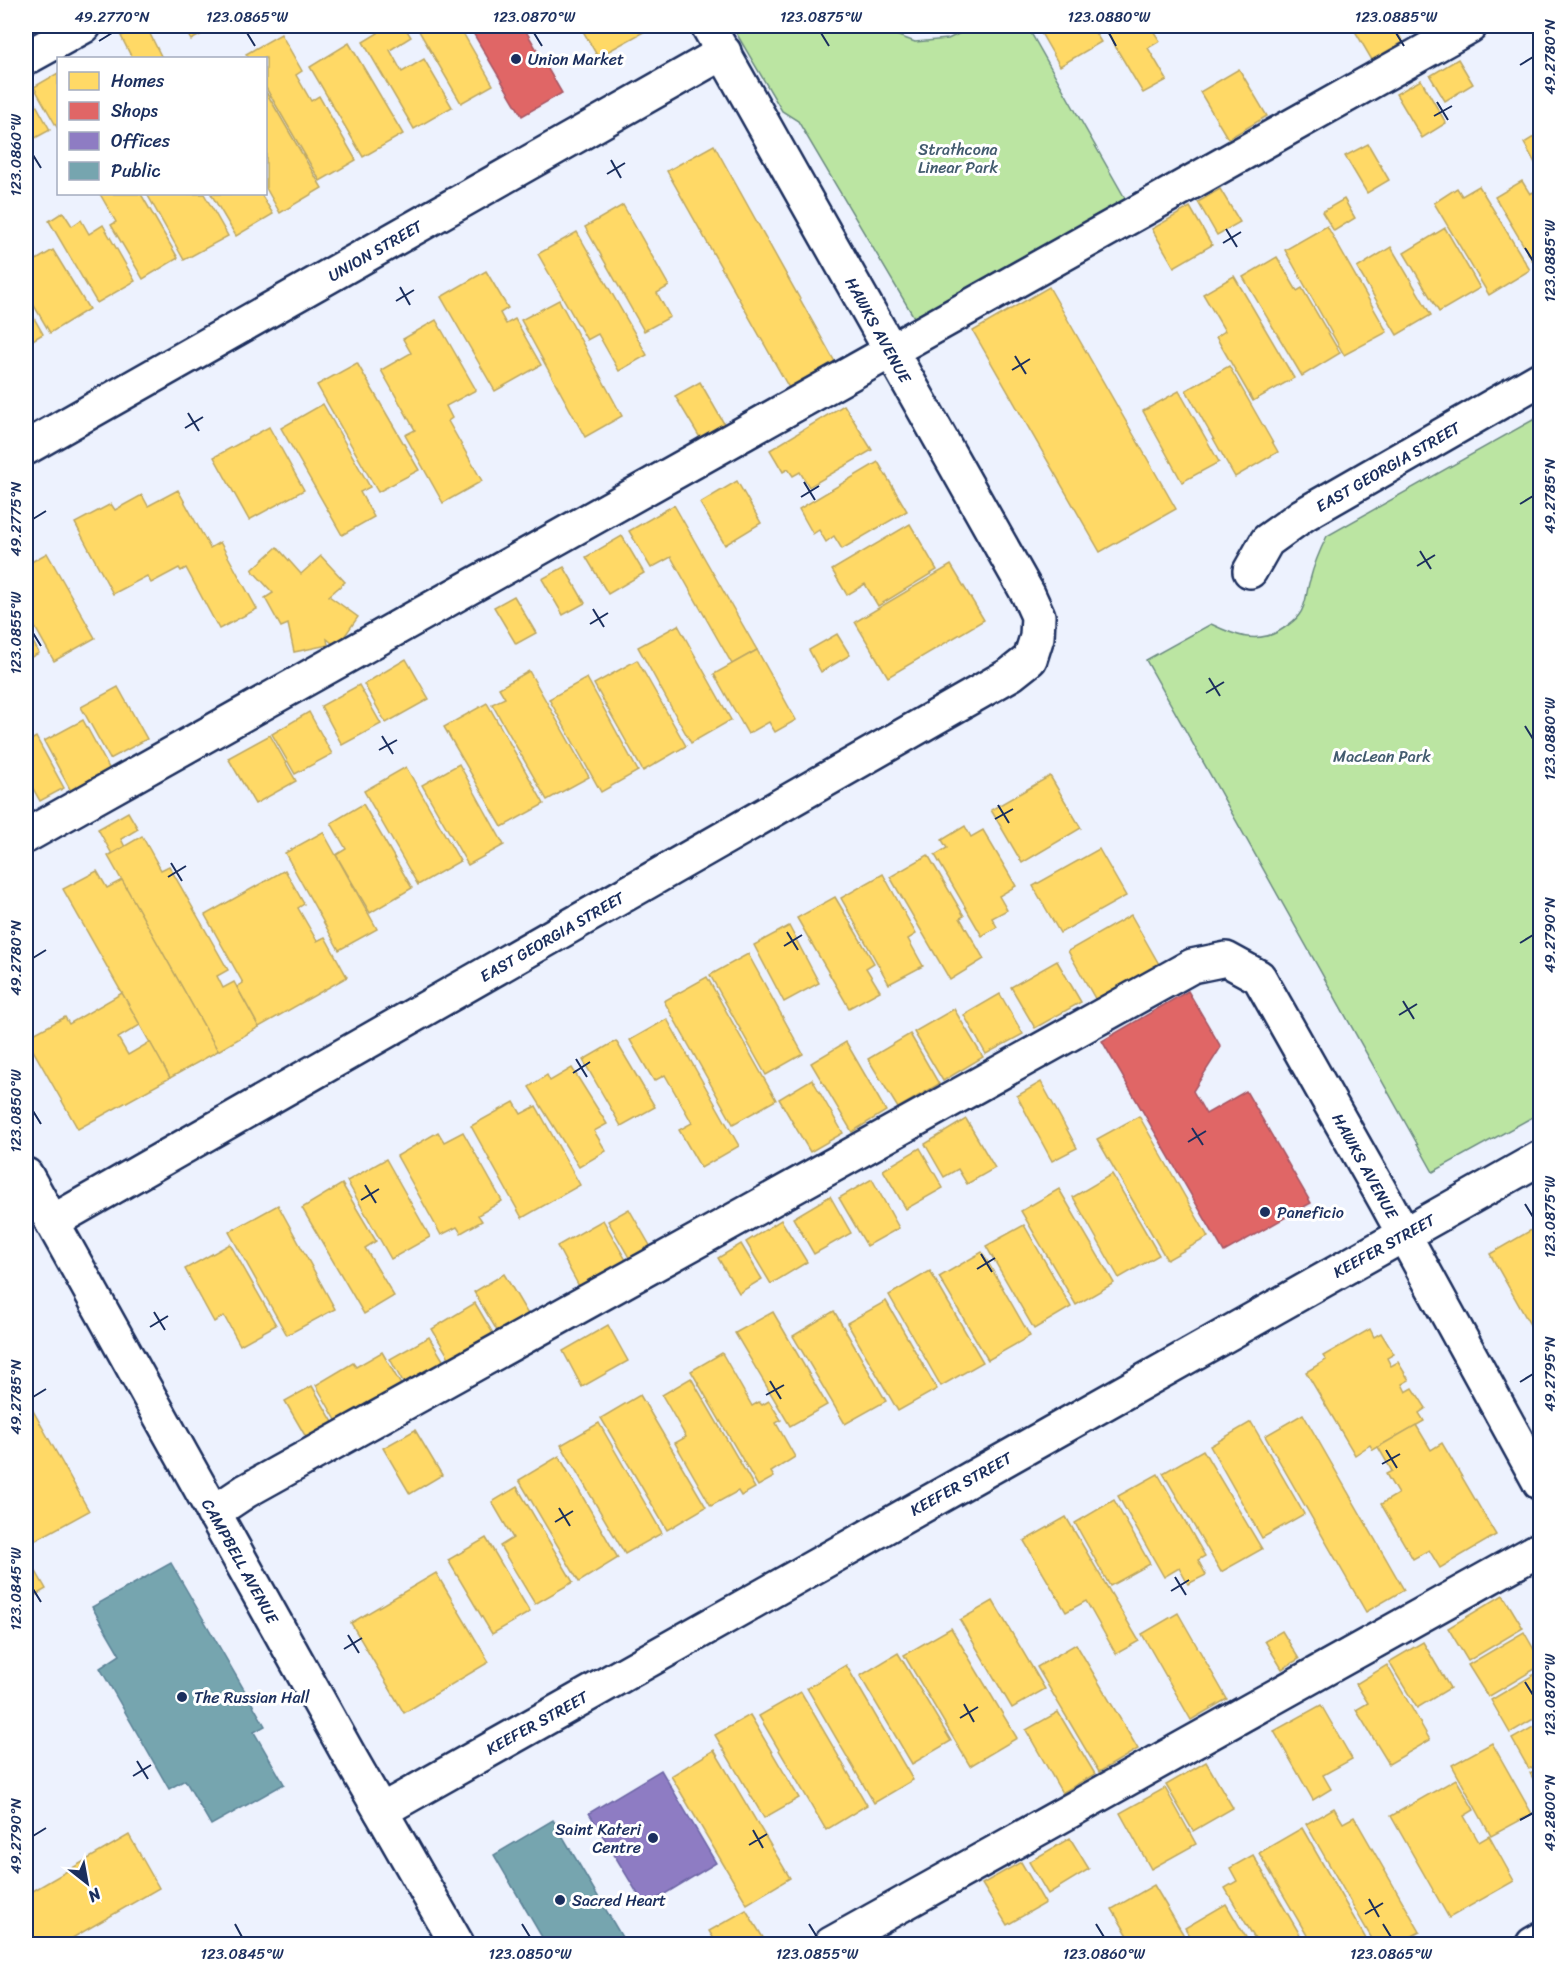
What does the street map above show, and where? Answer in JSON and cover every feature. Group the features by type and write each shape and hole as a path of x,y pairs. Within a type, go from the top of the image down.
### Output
{"street":[{"path":"26,58 84,26"},
{"path":"26,836 1470,26"},
{"name":"HAWKS AVENUE","path":"716,39 1028,594 1038,616 1037,637"},
{"name":"UNION STREET","path":"26,448 716,39"},
{"name":"EAST GEORGIA STREET","path":"1250,571 1267,542 1303,515 1540,379"},
{"name":"EAST GEORGIA STREET","path":"52,1222 1011,674 1030,659 1037,637"},
{"name":"HAWKS AVENUE","path":"213,1513 246,1491 1192,966 1226,959 1259,977 1540,1483"},
{"name":"KEEFER STREET","path":"381,1811 1540,1158"},
{"name":"CAMPBELL AVENUE","path":"26,1175 213,1513 457,1944"},
{"path":"831,1944 1540,1549"},
{"path":"1533,1944 1540,1940"}],"green space":[{"name":"Strathcona Linear Park","path":"732,26 880,26 885,31 915,42 948,39 975,26 1027,26 1126,200 915,319 798,121 782,111"},
{"name":"MacLean Park","path":"1540,416 1540,1113 1433,1172 1146,660 1211,624 1237,635 1254,638 1281,630 1302,611 1313,568 1327,536"}],"building: Homes":[{"path":"146,26 162,57 132,57 121,36"},
{"path":"183,26 217,26 191,40"},
{"path":"374,26 404,26 411,37 390,50 402,72 424,59 452,107 414,129 363,42 378,33"},
{"path":"416,26 459,26 493,85 461,103"},
{"path":"580,26 647,26 649,29 598,57"},
{"path":"1037,26 1091,26 1101,42 1060,66"},
{"path":"1103,26 1150,26 1160,41 1148,48 1167,80 1143,93"},
{"path":"1352,26 1394,26 1403,42 1372,60"},
{"path":"281,34 302,71 296,75 311,101 319,96 356,160 320,181 267,90 267,57 248,57 246,54"},
{"path":"349,43 403,134 363,157 310,67"},
{"path":"1458,59 1473,84 1445,101 1430,76"},
{"path":"1239,69 1267,116 1228,139 1200,92"},
{"path":"57,74 57,127 34,87"},
{"path":"1421,80 1446,123 1422,138 1396,94"},
{"path":"28,90 50,130 26,143 26,92"},
{"path":"267,94 322,188 280,213 267,190"},
{"path":"1540,133 1540,172 1524,143"},
{"path":"1368,144 1389,180 1367,193 1345,156"},
{"path":"714,145 835,362 789,388 667,171"},
{"path":"1522,181 1530,194 1540,188 1540,260 1534,263 1495,197"},
{"path":"1479,186 1530,270 1489,295 1434,203 1457,188 1462,196"},
{"path":"1220,189 1240,222 1217,235 1198,202"},
{"path":"101,195 142,195 178,258 143,279 111,225 116,222"},
{"path":"148,195 205,195 228,236 184,260"},
{"path":"212,195 262,195 273,214 236,236"},
{"path":"1344,199 1355,218 1334,231 1322,212"},
{"path":"623,205 669,286 657,293 670,317 644,331 585,227"},
{"path":"1190,207 1212,245 1174,267 1152,229"},
{"path":"63,212 72,226 81,220 89,234 103,225 135,281 97,303 49,221"},
{"path":"1327,226 1387,332 1344,355 1285,250"},
{"path":"1445,228 1480,288 1439,312 1404,253"},
{"path":"577,232 647,355 619,371 598,334 587,340 538,254"},
{"path":"1391,247 1431,315 1397,335 1357,268"},
{"path":"53,250 89,309 50,333 26,292 26,266"},
{"path":"1277,257 1297,291 1302,288 1340,353 1302,376 1243,277"},
{"path":"486,271 508,308 500,313 506,324 515,319 541,365 495,391 441,297"},
{"path":"1234,276 1294,378 1253,401 1216,337 1225,331 1203,294"},
{"path":"1049,287 1176,509 1100,552 973,331"},
{"path":"559,300 622,416 585,437 521,320"},
{"path":"26,304 43,334 26,344"},
{"path":"436,320 476,390 446,406 452,418 448,421 482,481 443,503 405,435 415,430 381,370 411,353 403,339"},
{"path":"357,363 419,470 378,492 317,385"},
{"path":"1229,366 1278,452 1235,477 1186,390"},
{"path":"700,382 726,427 702,441 675,396"},
{"path":"1179,391 1219,462 1182,482 1143,411"},
{"path":"323,404 370,487 360,492 374,517 342,535 281,428"},
{"path":"844,405 872,450 809,487 800,472 793,476 788,469 783,472 770,450"},
{"path":"269,427 304,490 249,520 214,457"},
{"path":"878,462 907,511 842,549 834,536 826,542 819,530 813,534 799,509"},
{"path":"737,481 761,523 725,545 700,503"},
{"path":"178,490 210,548 220,542 257,609 219,629 186,568 181,571 179,568 151,583 147,576 113,594 75,523 111,504 115,510 142,495 148,506"},
{"path":"674,505 757,650 732,664 671,557 651,568 629,531"},
{"path":"910,524 937,570 878,606 865,584 847,595 832,570"},
{"path":"622,536 644,573 608,594 586,557"},
{"path":"277,547 301,574 321,556 345,582 329,596 358,617 337,647 327,639 328,645 294,652 288,624 281,627 265,598 273,593 252,570"},
{"path":"47,553 95,638 54,661 26,611 26,565"},
{"path":"951,565 984,620 888,677 855,622"},
{"path":"564,567 585,603 563,615 542,579"},
{"path":"514,596 536,633 516,644 494,607"},
{"path":"678,625 731,720 691,743 638,647"},
{"path":"26,629 39,653 26,660"},
{"path":"837,634 850,655 821,672 809,650"},
{"path":"757,650 796,720 775,732 769,722 748,734 714,674"},
{"path":"406,659 429,699 386,723 364,684"},
{"path":"637,660 686,746 643,771 594,684"},
{"path":"529,671 589,777 547,800 492,704 505,698 499,688"},
{"path":"587,678 638,771 601,792 549,699"},
{"path":"359,685 381,724 342,745 321,706"},
{"path":"118,687 147,739 110,759 81,707"},
{"path":"487,703 544,804 502,827 444,727"},
{"path":"309,712 332,754 295,774 272,734"},
{"path":"83,720 110,770 71,791 44,741"},
{"path":"270,735 296,781 255,804 228,758"},
{"path":"36,737 64,788 40,801 26,776 26,743"},
{"path":"459,764 504,845 468,865 422,785"},
{"path":"406,767 460,861 418,885 364,791"},
{"path":"1050,776 1081,828 1022,863 991,810"},
{"path":"363,804 412,888 370,913 336,855 346,849 331,823"},
{"path":"128,812 138,829 121,839 125,847 112,854 98,829"},
{"path":"965,826 971,837 983,830 1016,886 999,896 1007,910 992,918 997,927 982,936 935,855 947,848 942,840"},
{"path":"323,832 377,929 339,950 285,853"},
{"path":"142,836 161,870 169,866 228,970 217,976 223,988 234,982 259,1027 218,1051 108,856"},
{"path":"1099,849 1126,896 1060,933 1033,886"},
{"path":"928,855 964,916 960,918 984,959 950,980 890,877"},
{"path":"285,870 304,904 298,908 317,941 325,937 347,977 259,1027 237,987 243,983 205,915"},
{"path":"97,871 107,888 122,880 218,1051 170,1078 63,889"},
{"path":"883,874 916,934 908,939 923,966 889,984 841,898"},
{"path":"835,897 874,963 866,968 880,991 849,1008 797,918"},
{"path":"1131,915 1160,966 1097,1002 1068,951"},
{"path":"789,926 819,983 784,1002 754,945"},
{"path":"748,954 803,1054 766,1075 710,975"},
{"path":"1057,961 1081,1002 1035,1028 1011,987"},
{"path":"707,977 776,1100 733,1124 664,1001"},
{"path":"122,993 140,1025 118,1038 128,1055 150,1042 170,1078 78,1129 26,1038 65,1017 69,1024"},
{"path":"1000,994 1023,1034 986,1054 964,1015"},
{"path":"954,1009 983,1057 943,1081 914,1032"},
{"path":"667,1019 739,1146 701,1168 679,1130 692,1123 665,1075 654,1081 630,1040"},
{"path":"910,1034 939,1084 898,1108 868,1059"},
{"path":"616,1041 655,1107 621,1126 583,1060"},
{"path":"846,1042 886,1111 852,1132 811,1063"},
{"path":"572,1068 607,1124 594,1131 606,1151 579,1167 529,1087 547,1075 550,1081"},
{"path":"812,1079 843,1133 810,1152 779,1099"},
{"path":"1041,1082 1077,1148 1052,1161 1017,1096"},
{"path":"514,1102 521,1114 536,1106 580,1185 522,1218 471,1126"},
{"path":"1139,1116 1208,1237 1167,1260 1097,1139"},
{"path":"966,1119 995,1168 967,1184 958,1169 944,1177 925,1144"},
{"path":"438,1132 444,1142 463,1132 502,1201 478,1215 482,1221 461,1233 457,1227 441,1235 397,1156"},
{"path":"920,1148 943,1188 906,1209 883,1170"},
{"path":"386,1159 430,1237 391,1259 347,1181"},
{"path":"1112,1174 1159,1255 1119,1278 1073,1197"},
{"path":"872,1179 899,1228 867,1246 839,1198"},
{"path":"342,1184 376,1241 365,1248 394,1296 364,1314 302,1208"},
{"path":"1059,1189 1114,1283 1076,1305 1021,1211"},
{"path":"830,1196 851,1233 814,1254 793,1218"},
{"path":"278,1205 335,1309 287,1335 229,1232"},
{"path":"629,1209 652,1249 631,1261 608,1221"},
{"path":"603,1220 627,1262 580,1288 557,1246"},
{"path":"781,1220 807,1262 771,1284 746,1242"},
{"path":"1024,1225 1071,1307 1034,1329 986,1246"},
{"path":"1540,1225 1540,1326 1533,1330 1490,1254"},
{"path":"230,1244 276,1325 240,1345 224,1316 214,1322 185,1269"},
{"path":"741,1244 762,1279 739,1293 718,1258"},
{"path":"982,1252 1030,1336 988,1360 939,1277"},
{"path":"930,1271 983,1362 941,1386 889,1295"},
{"path":"504,1274 529,1316 499,1334 474,1292"},
{"path":"886,1301 937,1389 898,1411 847,1323"},
{"path":"475,1303 494,1335 451,1361 432,1329"},
{"path":"834,1311 886,1401 845,1424 793,1336"},
{"path":"773,1312 827,1405 790,1426 735,1333"},
{"path":"608,1325 628,1361 582,1387 563,1351"},
{"path":"1370,1329 1374,1337 1381,1333 1394,1354 1387,1358 1391,1366 1398,1362 1409,1380 1402,1384 1406,1392 1413,1388 1426,1408 1419,1413 1424,1421 1373,1450 1370,1445 1355,1455 1306,1372 1326,1360 1323,1356"},
{"path":"429,1337 446,1365 406,1388 390,1359"},
{"path":"382,1352 404,1390 340,1427 316,1385 353,1363 356,1367"},
{"path":"722,1353 752,1406 759,1402 762,1405 769,1401 781,1420 776,1423 795,1457 771,1472 774,1477 758,1486 691,1371"},
{"path":"691,1378 755,1488 741,1496 738,1491 711,1506 675,1443 686,1437 662,1395"},
{"path":"312,1386 334,1424 307,1439 285,1401"},
{"path":"640,1395 706,1507 667,1530 601,1418"},
{"path":"26,1398 89,1511 36,1540 26,1520"},
{"path":"1303,1414 1404,1590 1366,1612 1265,1436"},
{"path":"1251,1422 1304,1514 1262,1538 1210,1446"},
{"path":"599,1423 662,1533 625,1554 561,1445"},
{"path":"1416,1425 1431,1450 1442,1443 1496,1535 1440,1568 1429,1550 1413,1559 1381,1504 1398,1494 1386,1474 1392,1471 1378,1447"},
{"path":"415,1430 442,1475 410,1494 383,1448"},
{"path":"1203,1450 1262,1549 1221,1572 1163,1473"},
{"path":"559,1456 618,1558 579,1582 519,1480"},
{"path":"1158,1474 1205,1556 1198,1560 1206,1575 1188,1584 1179,1568 1164,1577 1118,1496"},
{"path":"517,1487 573,1582 535,1604 500,1546 513,1538 492,1502"},
{"path":"1114,1500 1150,1564 1110,1586 1075,1523"},
{"path":"1066,1517 1139,1641 1116,1654 1086,1601 1066,1612 1024,1541"},
{"path":"486,1538 530,1612 492,1634 448,1560"},
{"path":"26,1554 46,1589 26,1601"},
{"path":"436,1573 489,1662 404,1713 351,1623"},
{"path":"1503,1595 1523,1628 1468,1661 1448,1628"},
{"path":"993,1601 1045,1689 1012,1708 960,1620"},
{"path":"1178,1613 1227,1699 1191,1720 1142,1634"},
{"path":"951,1628 1017,1738 970,1766 904,1655"},
{"path":"1282,1631 1299,1659 1282,1669 1265,1641"},
{"path":"1524,1632 1540,1660 1540,1666 1488,1697 1468,1665"},
{"path":"1423,1642 1450,1688 1417,1708 1389,1662"},
{"path":"1076,1644 1138,1749 1099,1772 1037,1667"},
{"path":"898,1653 951,1741 912,1764 860,1676"},
{"path":"846,1665 913,1780 874,1803 807,1688"},
{"path":"1387,1665 1430,1740 1389,1764 1356,1710 1368,1703 1356,1684"},
{"path":"1540,1671 1540,1715 1510,1733 1491,1700"},
{"path":"801,1692 867,1805 826,1830 759,1716"},
{"path":"1321,1705 1352,1759 1323,1775 1331,1789 1313,1800 1274,1731"},
{"path":"1058,1712 1095,1774 1062,1793 1026,1730"},
{"path":"750,1715 799,1798 764,1818 715,1735"},
{"path":"1540,1723 1540,1763 1529,1769 1512,1739"},
{"path":"1492,1743 1532,1814 1491,1836 1452,1765"},
{"path":"714,1750 790,1878 747,1904 671,1776"},
{"path":"1206,1762 1233,1808 1193,1831 1166,1785"},
{"path":"1540,1767 1540,1791 1530,1773"},
{"path":"1456,1779 1474,1810 1464,1816 1479,1842 1489,1836 1514,1881 1449,1918 1391,1816"},
{"path":"1165,1788 1196,1844 1151,1869 1120,1813"},
{"path":"1334,1808 1343,1823 1354,1817 1420,1932 1397,1944 1375,1944 1306,1824"},
{"path":"1302,1828 1369,1944 1312,1944 1259,1853"},
{"path":"129,1835 159,1888 62,1944 26,1944 26,1895"},
{"path":"1070,1838 1089,1869 1048,1894 1029,1862"},
{"path":"1253,1855 1302,1938 1292,1944 1258,1944 1225,1888 1237,1881 1230,1868"},
{"path":"1021,1862 1045,1903 1007,1925 982,1884"},
{"path":"1154,1885 1189,1944 1133,1944 1112,1909"},
{"path":"1226,1904 1250,1944 1195,1944 1185,1928"},
{"path":"746,1910 767,1944 717,1944 709,1931"}],"building: Shops":[{"name":"Union Market","path":"469,26 523,26 562,93 522,116"},
{"path":"1188,991 1221,1047 1193,1091 1206,1114 1246,1091 1311,1203 1224,1252 1102,1041"}],"building: Offices":[{"name":"Saint Kateri Centre","path":"661,1770 716,1863 645,1906 589,1813"}],"building: Public":[{"name":"The Russian Hall","path":"171,1563 265,1726 254,1732 284,1784 211,1825 185,1780 169,1789 100,1668 120,1655 92,1607"},
{"name":"Sacred Heart","path":"553,1820 626,1944 546,1944 494,1855"}],"place":[{"name":"Union Market","path":"516,59"},
{"name":"Paneficio","path":"1265,1212"},
{"name":"The Russian Hall","path":"182,1697"},
{"name":"Saint Kateri Centre","path":"653,1838"},
{"name":"Sacred Heart","path":"560,1900"}]}
